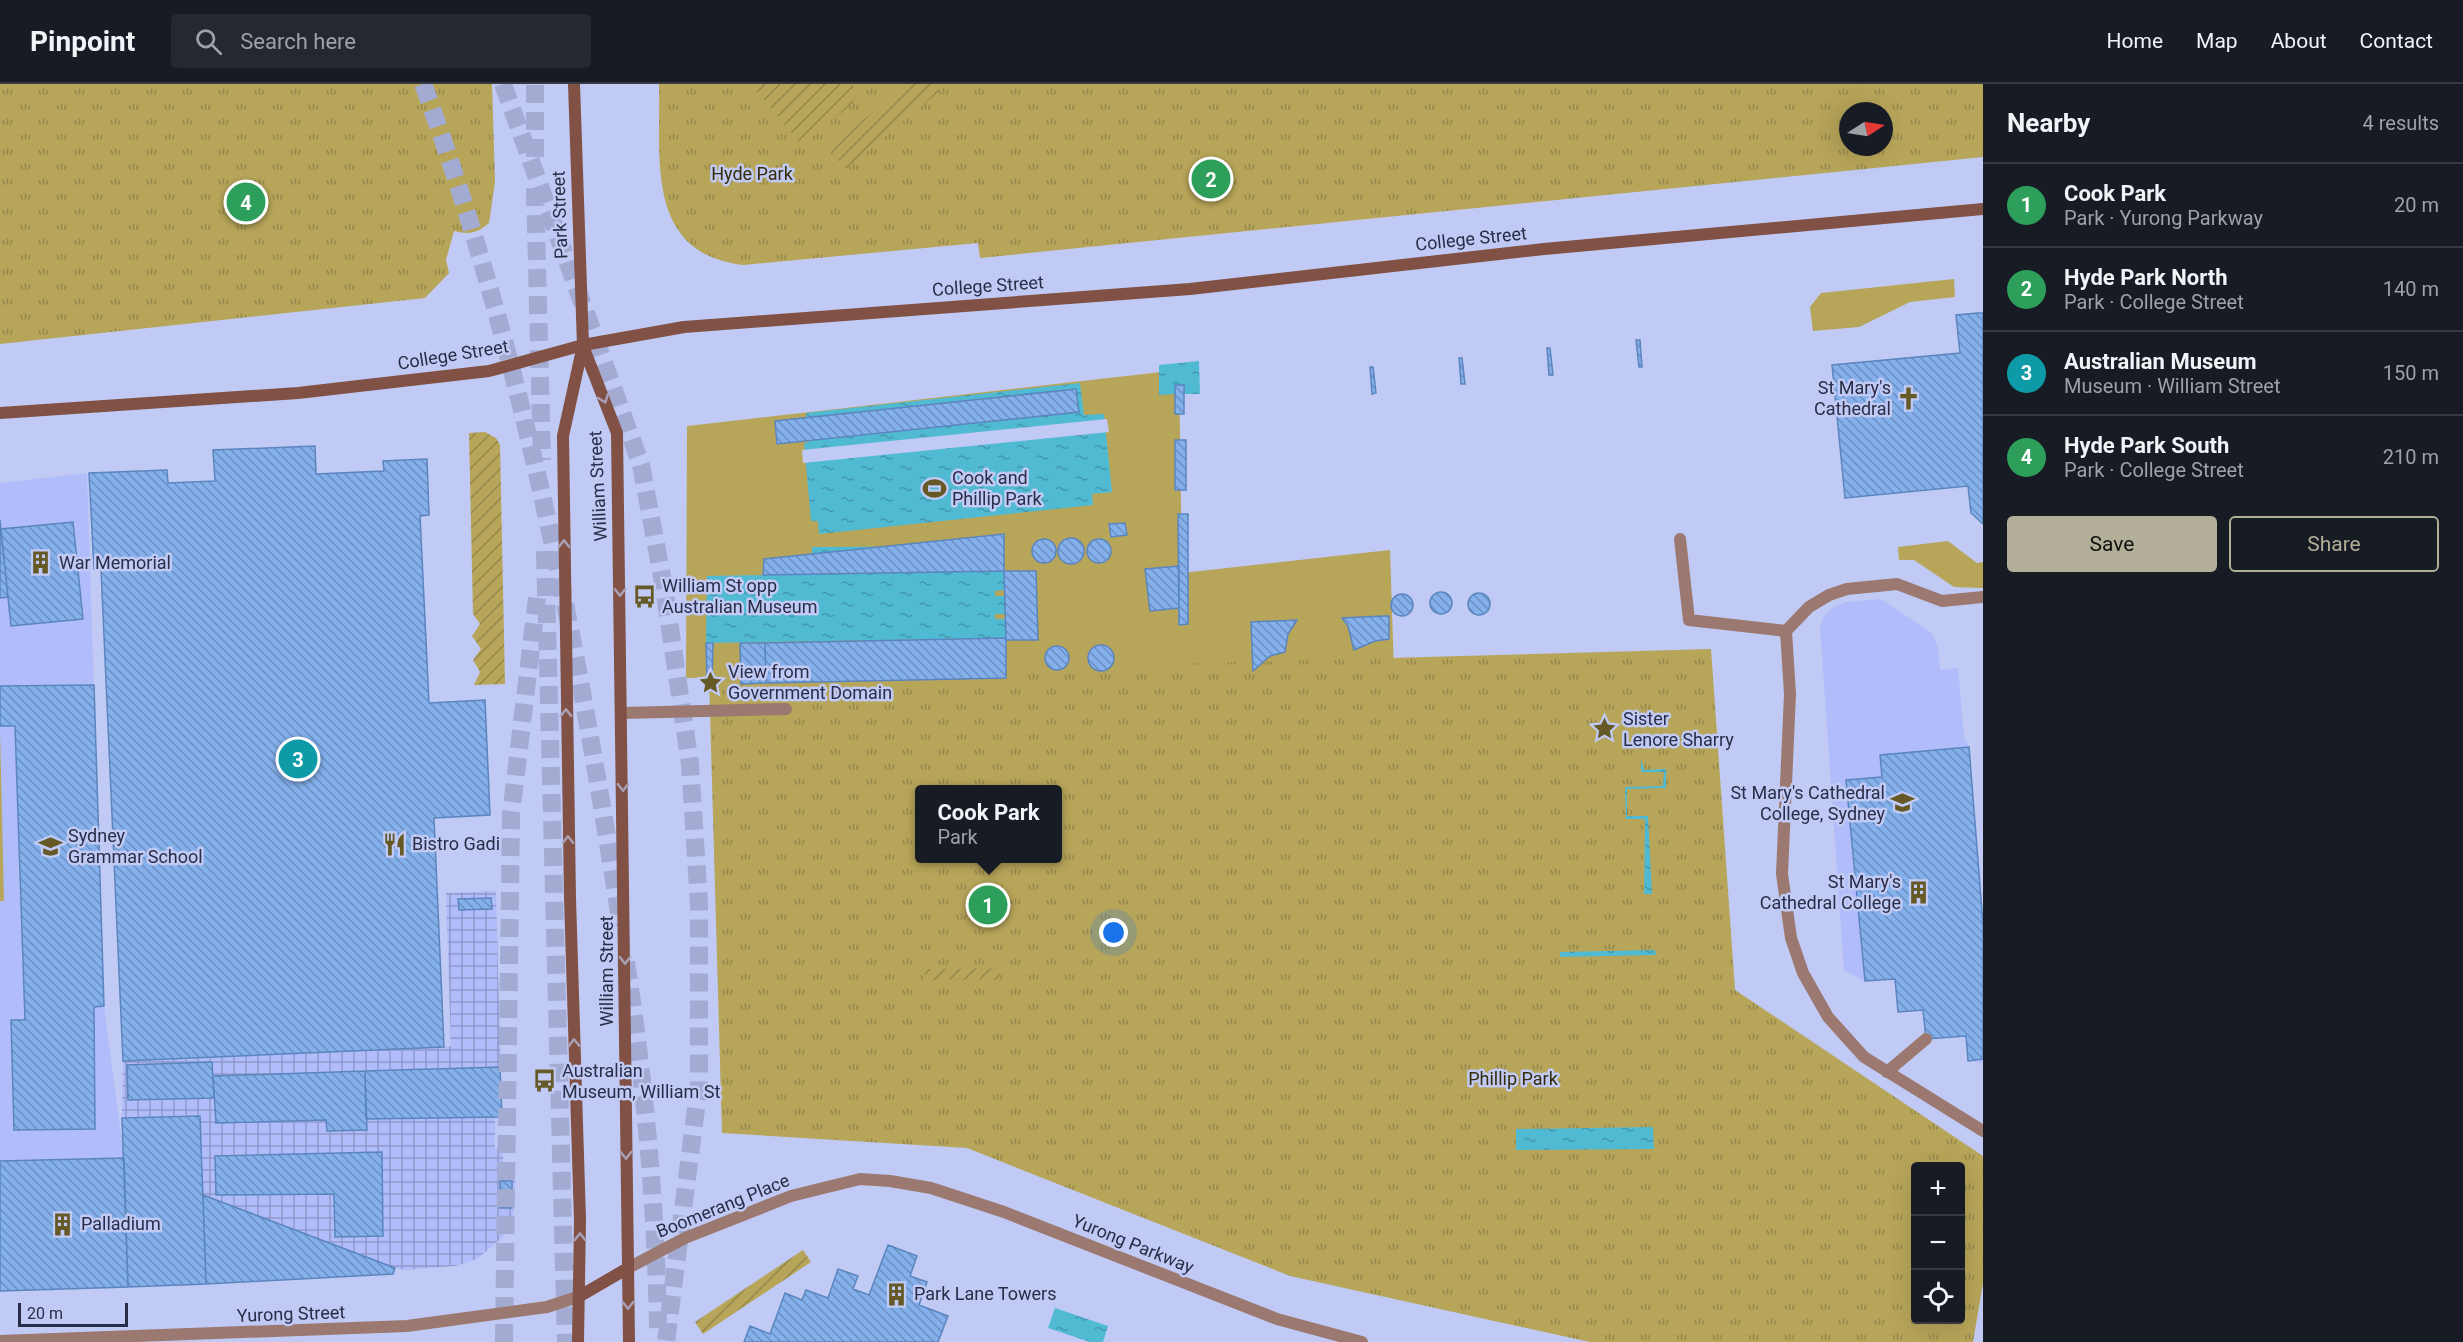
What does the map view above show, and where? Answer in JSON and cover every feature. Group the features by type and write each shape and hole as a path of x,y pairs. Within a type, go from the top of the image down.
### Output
{"main road":[{"name":"Park Street","path":"574,84 583,345"},
{"name":"College Street","path":"0,413 181,403 489,371 583,345 684,327 1190,289 1544,249 1983,209"},
{"name":"William Street","path":"583,345 617,433 628,1342"},
{"name":"William Street","path":"578,1342 580,1296 567,761 563,436 583,345"},
{"name":"Boomerang Place","path":"580,1296 628,1268"}],"street":[{"path":"1680,539 1689,620 1786,631"},
{"path":"1983,597 1942,601 1897,584 1847,589 1829,595 1809,607 1786,631 1790,694 1782,874 1791,938 1803,973 1828,1017 1864,1057 1983,1131"},
{"path":"622,713 786,708"},
{"path":"1887,1072 1926,1039"},
{"name":"Boomerang Place","path":"628,1268 685,1238 787,1197 860,1179 890,1181"},
{"name":"Yurong Parkway","path":"890,1181 931,1188 1004,1212 1277,1319 1362,1342"},
{"name":"Yurong Street","path":"0,1341 367,1329 507,1314 547,1307 580,1296"}],"shaded area":[{"name":"Sydney Grammar School","path":"87,473 104,1006 124,1158 128,1287 0,1291 0,483"},
{"name":"St Mary's Cathedral College, Sydney","path":"1881,599 1932,633 1938,648 1940,670 1958,668 1964,736 1969,747 1979,860 1983,924 1983,1063 1968,1061 1966,1036 1926,1039 1923,1010 1898,1012 1895,979 1865,981 1844,970 1820,627 1824,616 1833,607 1846,602"},
{"path":"496,891 502,1116 495,1117 495,1148 503,1148 503,1177 515,1176 515,1205 512,1220 503,1237 477,1259 456,1266 404,1270 395,1268 393,1274 206,1284 200,1116 122,1118 123,1061 451,1046 446,893"}],"green space":[{"path":"0,84 492,84 495,182 489,223 473,232 454,231 446,260 449,273 425,298 0,344"},
{"name":"Hyde Park","path":"659,84 1983,84 1983,157 980,258 978,243 743,265 711,257 688,242 673,222 665,198 660,171"},
{"path":"750,84 853,84 853,103 802,145"},
{"path":"905,84 935,84 940,91 846,169 829,150"},
{"path":"1954,279 1955,297 1910,302 1859,327 1813,331 1810,307 1821,293"},
{"name":"Cook and Phillip Park","path":"1179,370 1182,573 1390,550 1394,672 686,678 687,426"},
{"path":"485,432 496,438 500,445 505,684 474,685 480,672 473,660 481,649 472,636 480,624 473,614 469,433"},
{"path":"1948,541 1977,563 1983,562 1983,588 1954,587 1914,560 1899,560 1898,547"},
{"name":"Phillip Park","path":"1711,649 1735,990 1983,1156 1983,1283 1973,1342 1590,1342 1290,1276 967,1148 722,1133 709,677"},
{"path":"0,731 4,901 0,901"},
{"path":"999,968 1000,979 925,980 925,969"},
{"path":"803,1250 811,1262 703,1334 695,1322"}],"water":[{"path":"1199,361 1200,394 1184,394 1183,385 1175,385 1175,394 1159,395 1159,365"},
{"path":"1080,383 1084,415 1104,414 1112,492 1092,494 1093,505 819,534 818,521 811,521 804,443 809,442 806,413"},
{"path":"994,546 994,571 1004,571 1005,590 995,591 995,596 1005,596 1005,614 995,614 995,619 1005,619 1006,638 706,643 707,576 812,574 812,547"},
{"path":"1641,759 1644,770 1666,769 1666,788 1627,789 1627,816 1648,816 1652,894 1644,894 1645,819 1626,819 1625,787 1663,786 1664,772 1641,772"},
{"path":"1655,950 1656,955 1560,957 1560,952"},
{"path":"1653,1127 1654,1149 1516,1150 1516,1129"},
{"path":"1055,1308 1108,1326 1103,1342 1090,1342 1048,1328"}],"pier":[{"path":"1107,419 1109,432 803,463 802,450"}],"building":[{"name":"St Mary's Cathedral","path":"1983,313 1983,524 1971,513 1968,486 1845,498 1832,365 1960,353 1956,315"},
{"path":"1636,340 1640,340 1642,367 1639,367"},
{"path":"1547,348 1550,348 1553,375 1549,375"},
{"path":"1459,358 1462,358 1465,384 1461,384"},
{"path":"1370,367 1373,367 1376,393 1372,394"},
{"path":"1175,385 1184,385 1184,414 1175,414"},
{"path":"1076,389 1079,412 777,444 775,421"},
{"path":"1175,440 1186,440 1186,490 1175,490"},
{"path":"315,446 316,474 384,471 383,461 427,459 429,515 420,516 429,703 485,700 490,815 434,818 444,1047 123,1061 101,569 94,569 89,473 167,470 168,483 215,481 213,450"},
{"path":"1178,514 1188,514 1188,624 1179,625"},
{"path":"0,520 8,597 0,598"},
{"name":"War Memorial","path":"73,522 83,619 11,626 1,529"},
{"path":"1125,523 1127,535 1111,537 1109,524"},
{"path":"1004,534 1004,571 763,575 764,559"},
{"path":"1071,538 1080,542 1084,551 1080,560 1071,564 1062,560 1058,551 1062,542"},
{"path":"1039,539 1049,539 1056,546 1056,556 1049,563 1039,563 1032,556 1032,546"},
{"path":"1094,539 1104,539 1111,546 1111,556 1104,563 1094,563 1087,556 1087,546"},
{"path":"1179,566 1179,608 1150,611 1145,569"},
{"path":"1004,571 1036,571 1038,640 1006,640"},
{"path":"1441,592 1449,595 1452,603 1449,611 1441,614 1433,611 1430,603 1433,595"},
{"path":"1479,593 1487,596 1490,604 1487,612 1479,615 1471,612 1468,604 1471,596"},
{"path":"1402,594 1410,597 1413,605 1410,613 1402,616 1394,613 1391,605 1394,597"},
{"path":"1389,616 1389,639 1375,641 1354,650 1348,626 1342,618"},
{"path":"1297,620 1288,634 1285,652 1270,656 1253,671 1251,622"},
{"path":"1006,638 1006,678 766,683 765,643"},
{"path":"706,643 713,643 712,683 707,683"},
{"path":"740,643 765,643 766,683 741,684"},
{"path":"1101,645 1110,649 1114,658 1110,667 1101,671 1092,667 1088,658 1092,649"},
{"path":"1052,646 1062,646 1069,653 1069,663 1062,670 1052,670 1045,663 1045,653"},
{"path":"94,685 104,1006 94,1007 95,1129 14,1130 11,1020 25,1020 15,726 0,726 0,686"},
{"name":"St Mary's Cathedral College","path":"1969,747 1983,924 1983,1059 1968,1061 1966,1036 1926,1039 1923,1010 1898,1012 1895,979 1865,981 1846,780 1882,777 1880,755"},
{"path":"491,898 492,909 459,910 458,899"},
{"path":"212,1062 214,1098 128,1100 127,1065"},
{"path":"500,1067 502,1117 366,1119 365,1071"},
{"path":"365,1071 367,1130 327,1131 326,1120 216,1123 213,1076"},
{"path":"200,1116 206,1284 128,1287 122,1118"},
{"path":"382,1152 383,1236 335,1237 334,1194 216,1195 215,1156"},
{"name":"Palladium","path":"124,1158 128,1287 0,1291 0,1161"},
{"path":"500,1181 512,1181 512,1208 500,1208"},
{"path":"203,1195 395,1268 393,1274 206,1284"},
{"name":"Park Lane Towers","path":"888,1245 917,1256 910,1276 927,1282 919,1305 948,1316 938,1342 744,1342 750,1326 770,1334 785,1293 802,1300 806,1290 828,1298 838,1269 858,1276 853,1289 869,1295"}],"tunnel":[{"path":"423,84 490,290 543,500 586,712 621,925"},
{"path":"503,84 641,465 664,587 690,764 699,903 699,1085 666,1342"},
{"path":"535,84 535,157"},
{"path":"535,188 542,460"},
{"path":"545,551 566,1342"},
{"path":"504,1342 511,815 537,598"},
{"path":"626,962 639,1053 648,1145 655,1236 658,1328"}],"place":[{"name":"Hyde Park North","path":"1211,179"},
{"name":"Hyde Park South","path":"246,202"},
{"name":"St Mary's Cathedral","path":"1909,398"},
{"name":"Cook and Phillip Park","path":"934,488"},
{"name":"War Memorial","path":"41,563"},
{"name":"William St opp Australian Museum","path":"644,596"},
{"name":"View from Government Domain","path":"710,682"},
{"name":"Sister Lenore Sharry","path":"1605,729"},
{"name":"Australian Museum","path":"298,759"},
{"name":"St Mary's Cathedral College, Sydney","path":"1903,803"},
{"name":"Bistro Gadi","path":"394,844"},
{"name":"Sydney Grammar School","path":"50,846"},
{"name":"St Mary's Cathedral College","path":"1919,892"},
{"name":"Cook Park","path":"988,905"},
{"name":"Australian Museum, William St","path":"544,1081"},
{"name":"Palladium","path":"63,1224"},
{"name":"Park Lane Towers","path":"896,1294"}]}
